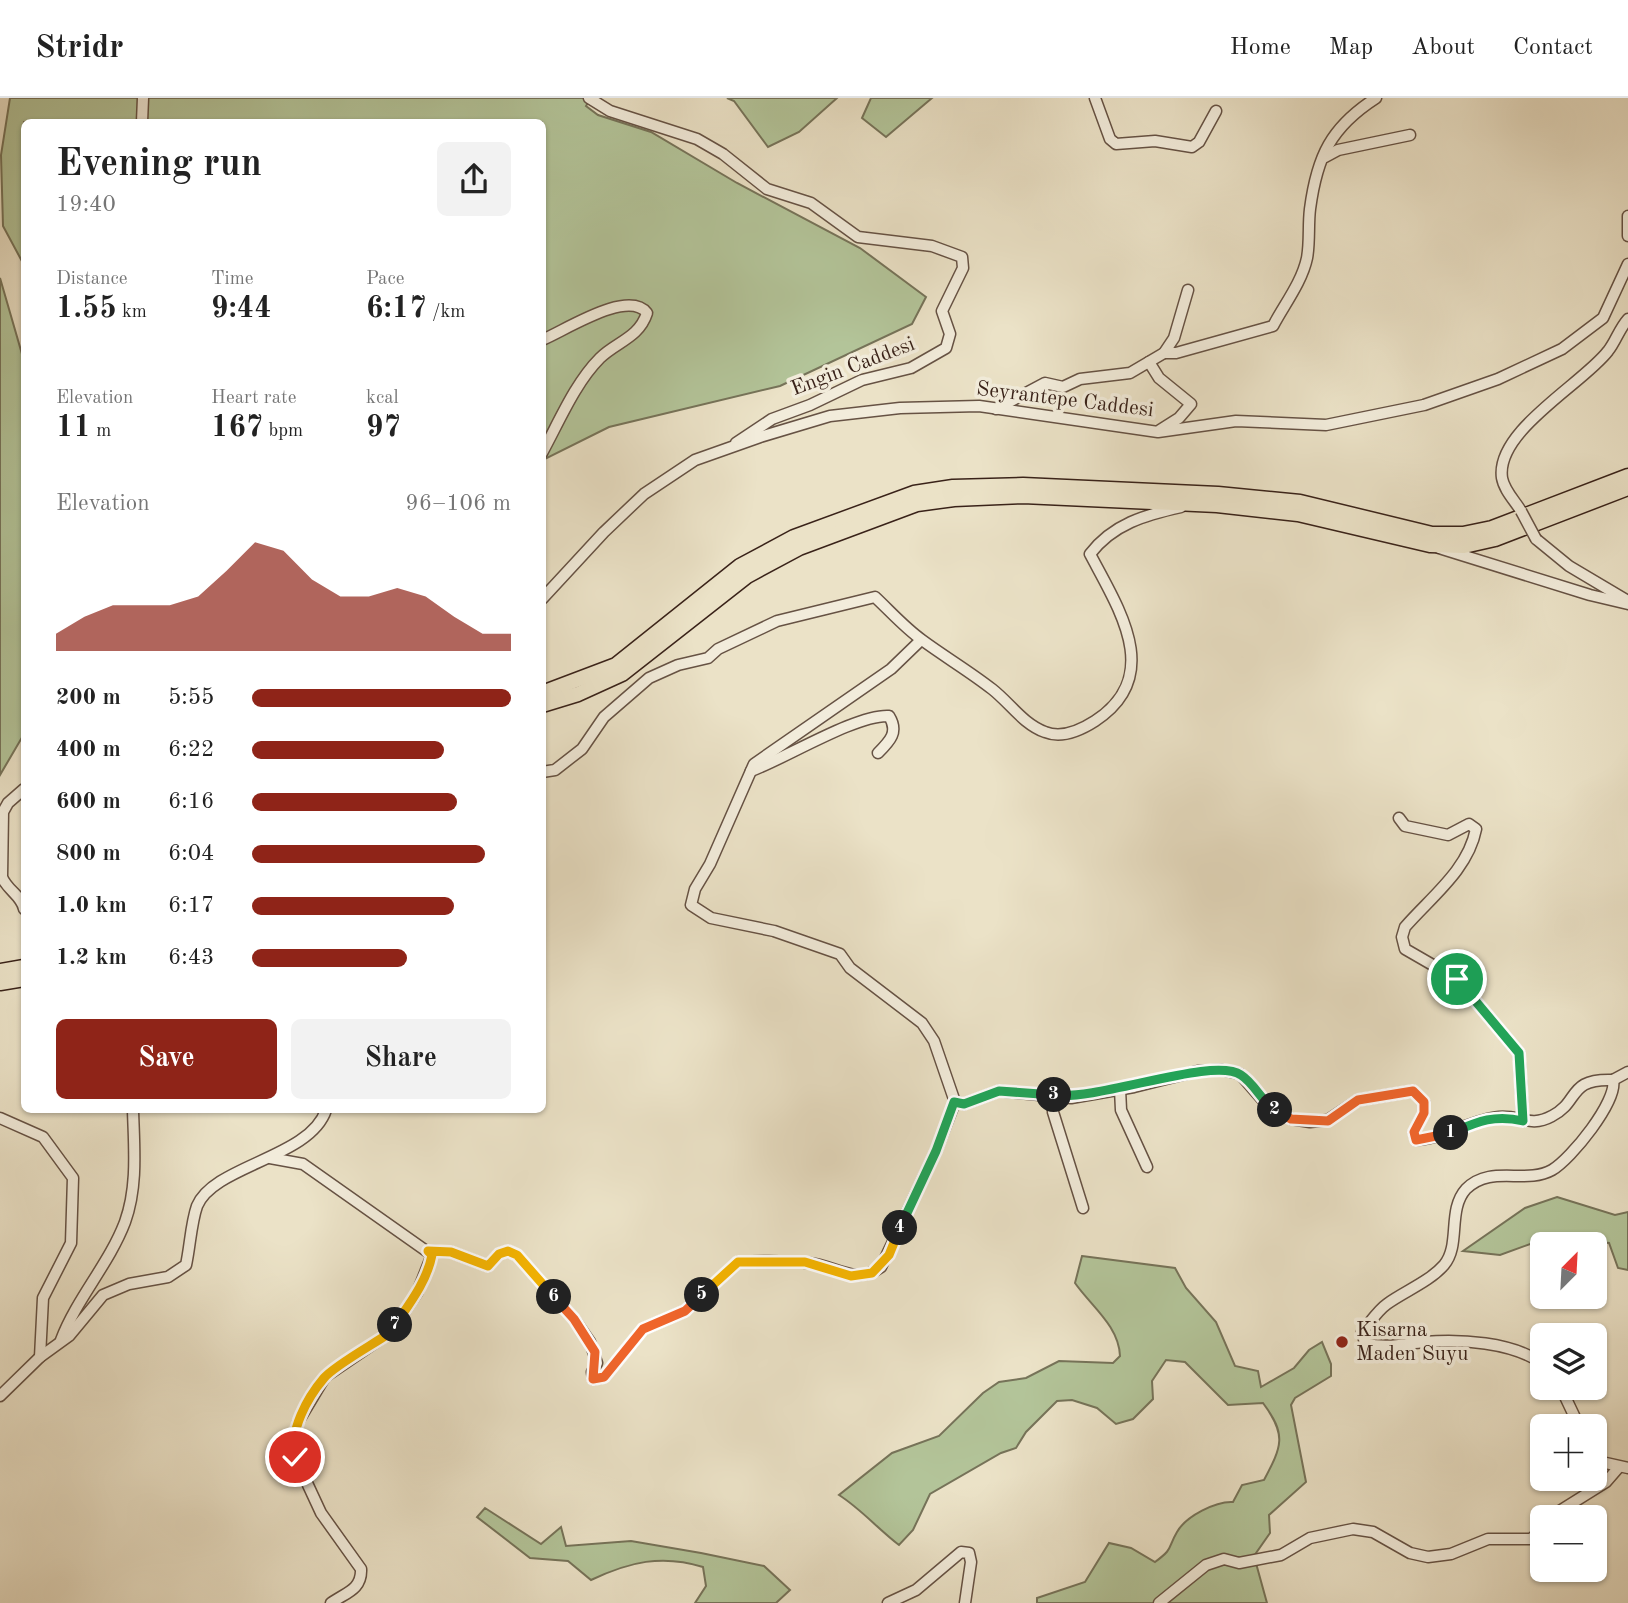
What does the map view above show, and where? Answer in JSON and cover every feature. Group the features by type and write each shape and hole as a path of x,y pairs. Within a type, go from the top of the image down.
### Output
{"main road":[{"path":"546,691 616,665 740,566 783,543 914,493 953,487 1023,485 1218,494 1300,502 1432,534 1463,534 1492,528 1628,476"},
{"path":"546,704 578,694 622,674 747,576 778,559 799,548 917,504 954,499 1023,496 1194,504 1298,514 1428,545 1464,546 1495,539 1628,488"},
{"path":"0,971 21,968"},
{"path":"0,983 21,980"}],"street":[{"path":"142,119 143,98"},
{"name":"Engin Caddesi","path":"589,98 697,139 723,154 767,189 811,203 858,237 932,246 962,257 963,268 942,311 950,334 946,348 911,368 862,380 810,405 772,419 731,447"},
{"path":"1095,98 1110,139 1116,144 1155,141 1192,147 1199,142 1216,111"},
{"path":"996,409 1045,383 1063,387 1080,379 1130,373 1164,354 1273,326 1307,258 1317,173 1334,131 1350,114 1376,98"},
{"path":"1325,157 1338,150 1409,135"},
{"path":"1628,216 1628,236"},
{"name":"Seyrantepe Caddesi","path":"546,595 604,532 644,494 695,460 830,416 900,408 979,406 1158,432 1236,421 1326,425 1424,405 1562,349 1602,318 1628,264"},
{"path":"1164,354 1174,338 1188,290"},
{"path":"546,338 607,310 631,303 642,307 647,313 637,331 600,357 576,391 546,446"},
{"path":"1628,319 1608,352 1546,405 1517,437 1503,464 1502,479 1536,539 1569,566 1628,602"},
{"path":"1149,362 1164,384 1191,404 1180,418 1158,432"},
{"path":"546,771 555,769 582,749 604,717 649,678 678,665 708,658 718,649 778,621 875,597 921,640 995,691 1028,722 1047,734 1076,733 1111,710 1126,692 1133,658 1119,605 1090,554 1103,536 1161,511 1194,504"},
{"path":"1428,545 1553,584 1628,602"},
{"path":"428,1251 451,1252 488,1266 499,1254 508,1251 517,1255 574,1319 595,1352 593,1379 604,1377 643,1329 685,1311 738,1262 805,1262 851,1276 872,1273 881,1267 936,1151 954,1102 934,1041 922,1023 850,968 840,954 774,931 711,918 691,905 695,889 710,864 754,764 891,669 921,640"},
{"path":"751,771 778,761 834,731 876,715 889,716 894,724 892,738 878,753"},
{"path":"21,792 2,811 3,885 21,901"},
{"path":"1399,818 1405,826 1448,835 1469,824 1476,829 1474,841 1455,874 1405,927 1402,937 1405,949 1416,958 1457,979 1519,1053 1523,1121"},
{"path":"954,1102 964,1104 999,1091 1071,1098 1120,1090 1198,1071 1222,1070 1240,1074 1267,1105 1291,1119 1310,1122 1328,1121 1358,1100 1413,1091 1424,1102 1424,1113 1414,1132 1416,1140 1452,1133 1483,1119 1504,1116 1532,1123 1554,1116 1577,1088 1594,1079 1613,1080 1628,1072"},
{"path":"1530,1358 1497,1346 1427,1342 1381,1348 1364,1343 1362,1332 1385,1305 1444,1264 1451,1252 1455,1219 1464,1191 1473,1183 1497,1174 1539,1174 1553,1170 1611,1100 1615,1087 1613,1080"},
{"path":"1120,1090 1121,1110 1147,1167"},
{"path":"1053,1095 1053,1112 1083,1208"},
{"path":"60,1343 81,1297 125,1222 134,1190 134,1113"},
{"path":"0,1396 40,1357 60,1343 103,1295 129,1284 168,1277 186,1265 198,1205 214,1186 270,1158 311,1132 324,1113"},
{"path":"0,1118 43,1137 73,1178 71,1243 43,1298 40,1357"},
{"path":"270,1158 303,1164 432,1255 430,1266 417,1293 391,1332 325,1377 298,1422 292,1446 295,1457 321,1513 360,1569 361,1578 354,1591 331,1603"},
{"path":"1569,1505 1624,1467"},
{"path":"1159,1603 1206,1565 1224,1559 1239,1563 1281,1555 1310,1538 1344,1531 1373,1532 1410,1553 1428,1557 1451,1554 1488,1539 1530,1539"},
{"path":"888,1603 916,1590 961,1552 969,1553 971,1562 965,1603"}],"green space":[{"path":"10,98 591,98 586,106 598,115 651,132 737,183 860,248 926,297 912,324 780,386 609,427 546,458 546,119 21,119 21,259 3,226 1,155"},
{"path":"727,98 837,98 799,132 768,147 734,101"},
{"path":"871,98 932,98 886,137 862,118"},
{"path":"0,278 21,351 21,739 0,775"},
{"path":"1557,1197 1615,1215 1628,1212 1628,1270 1618,1268 1607,1243 1607,1232 1530,1232 1530,1244 1500,1255 1463,1251 1525,1208"},
{"path":"1082,1256 1175,1268 1186,1288 1216,1322 1235,1366 1258,1371 1261,1387 1294,1368 1309,1350 1322,1342 1331,1364 1331,1376 1295,1398 1291,1405 1306,1482 1269,1515 1270,1533 1254,1556 1267,1603 1037,1603 1037,1598 1085,1582 1109,1543 1131,1548 1155,1562 1168,1551 1177,1532 1187,1520 1210,1507 1233,1502 1242,1485 1264,1480 1275,1458 1279,1441 1279,1432 1271,1414 1263,1403 1228,1405 1185,1362 1166,1360 1152,1381 1153,1399 1133,1419 1116,1424 1097,1408 1072,1400 1057,1401 1026,1432 1016,1448 1001,1453 930,1494 913,1530 899,1545 839,1495 892,1453 939,1436 983,1393 999,1382 1026,1378 1059,1361 1113,1363 1120,1356 1115,1335 1075,1283"},
{"path":"485,1508 541,1544 561,1527 566,1546 631,1541 701,1553 764,1566 790,1590 776,1603 695,1603 706,1586 703,1567 674,1561 632,1565 591,1580 568,1561 530,1558 477,1517"}],"place":[{"name":"Kisarna Maden Suyu","path":"1342,1342"}],"route":[{"path":"295,1457 292,1446 298,1422 325,1377 391,1332 417,1293 430,1266 432,1255 428,1251 451,1252 488,1266 499,1254 508,1251 517,1255 574,1319 590,1342 597,1363 592,1372 593,1379 604,1377 643,1329 663,1323 685,1311 738,1262 805,1262 851,1276 872,1273 881,1267 936,1151 954,1102 964,1104 999,1091 1015,1090 1071,1098 1134,1087 1198,1071 1222,1070 1240,1074 1267,1105 1291,1119 1328,1121 1358,1100 1387,1093 1413,1091 1424,1102 1424,1113 1414,1132 1416,1140 1452,1133 1483,1119 1504,1116 1523,1121 1519,1053 1503,1038 1457,979"}]}
